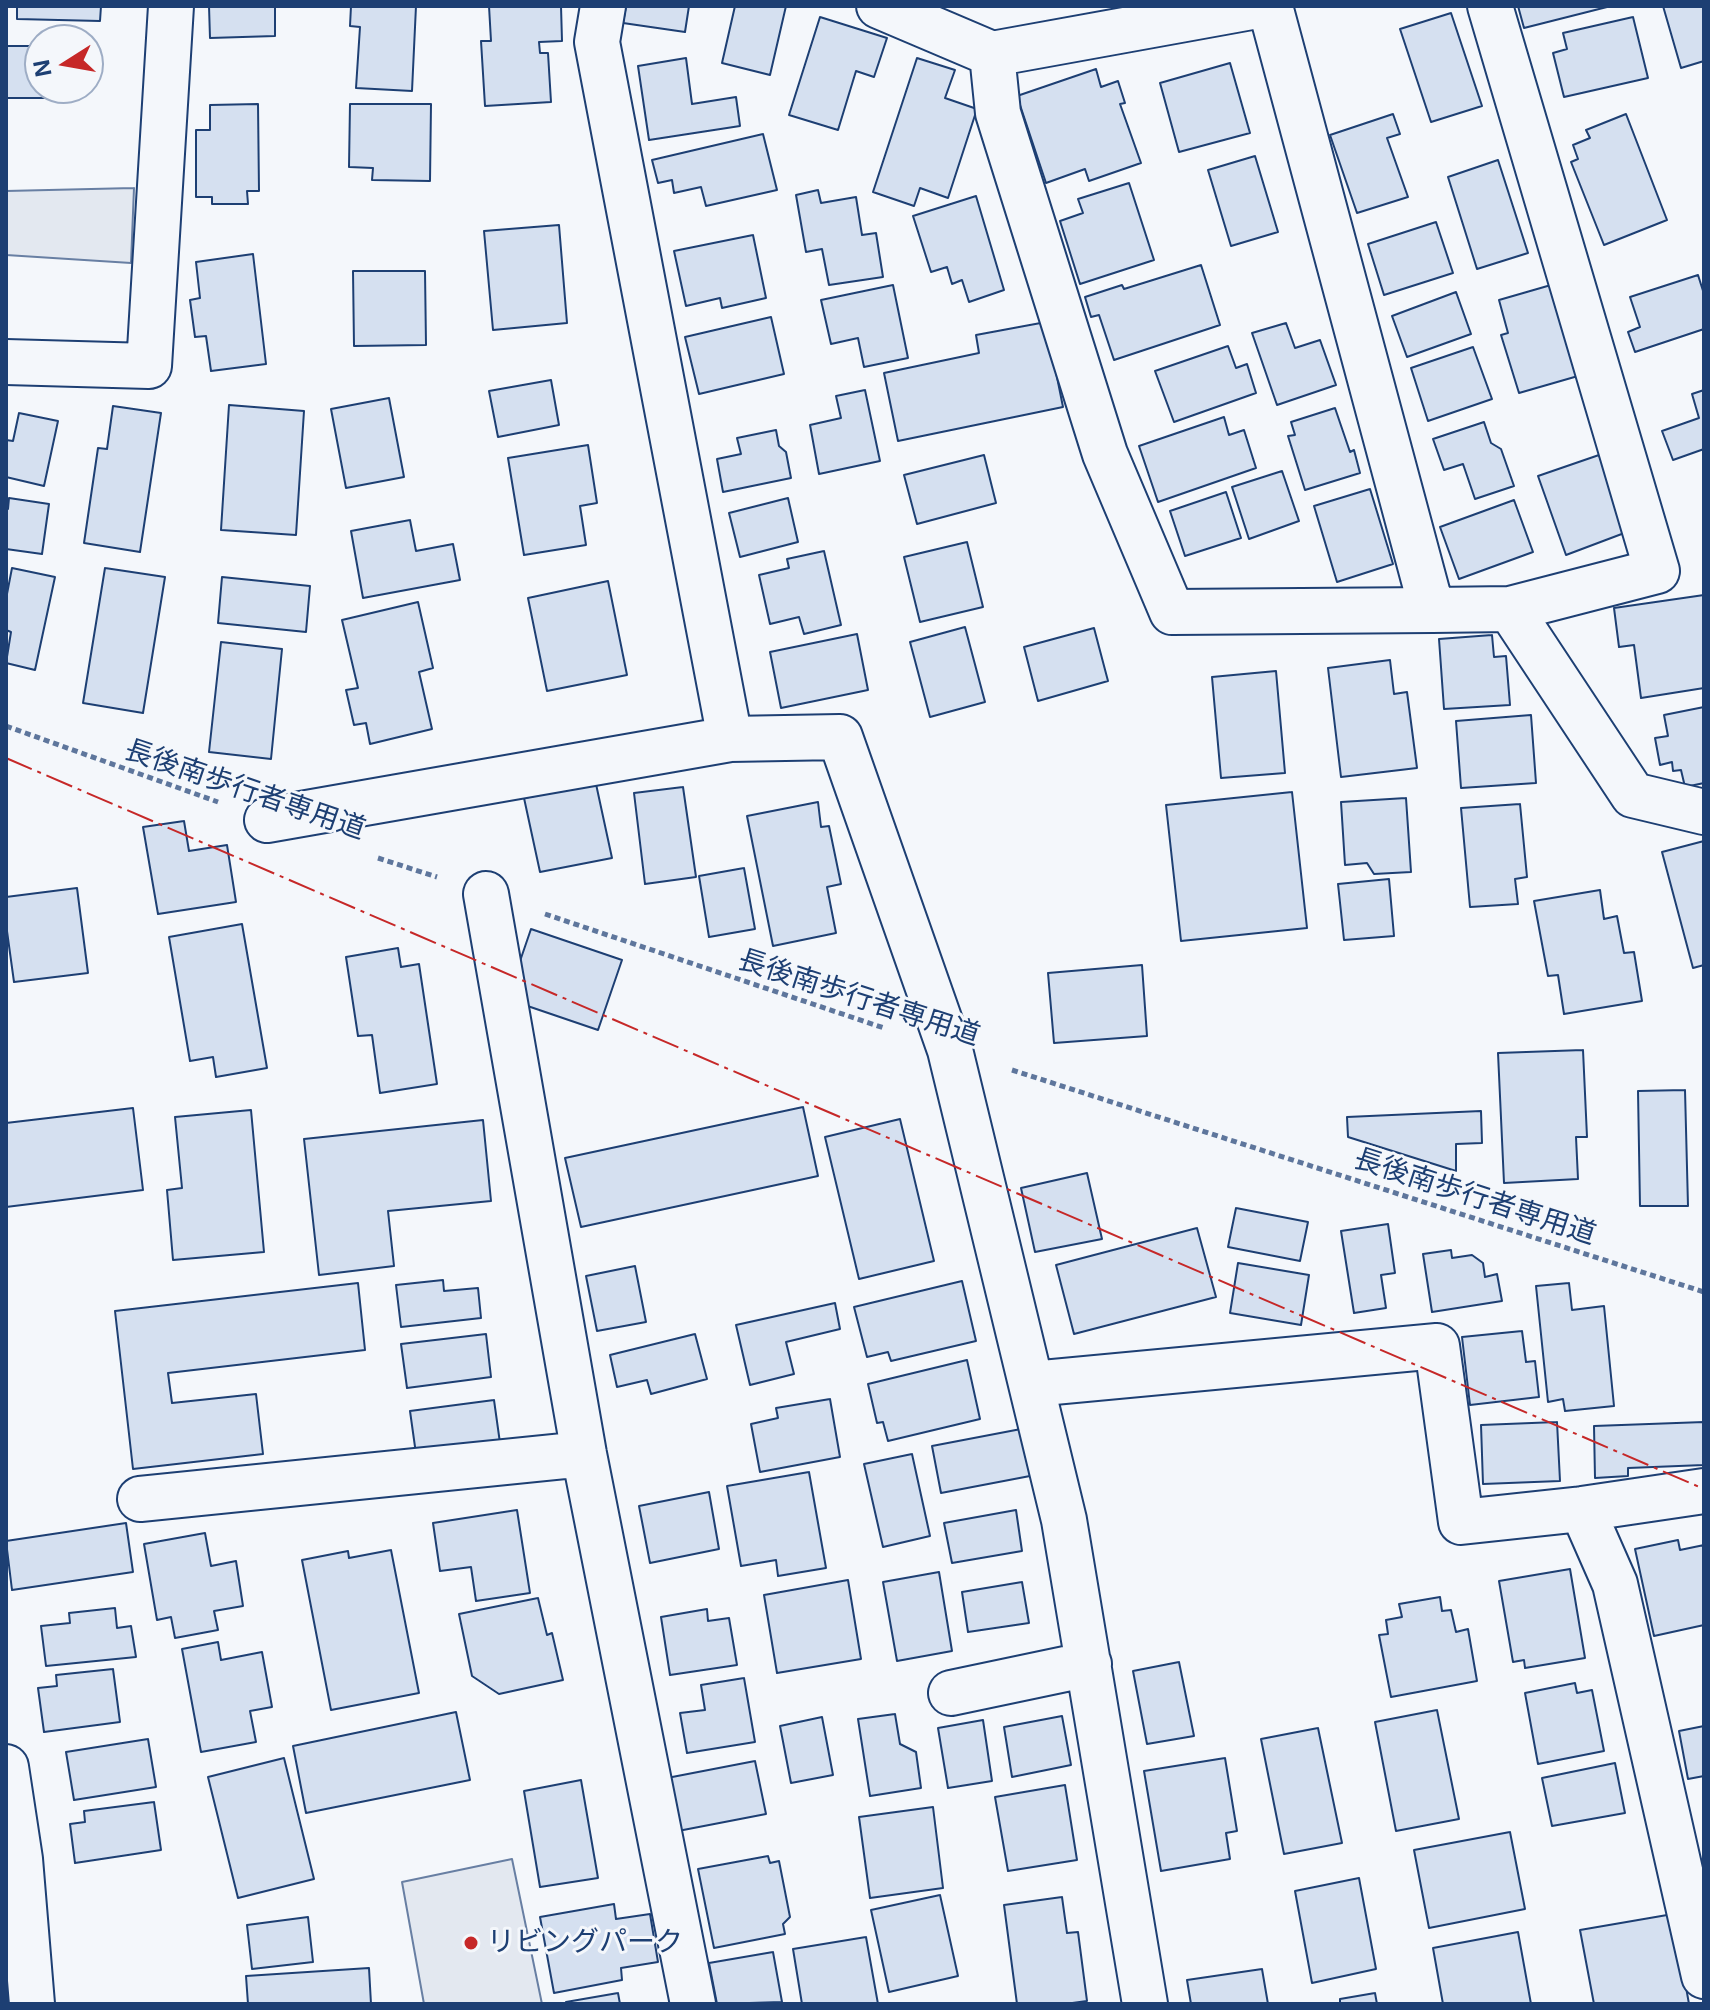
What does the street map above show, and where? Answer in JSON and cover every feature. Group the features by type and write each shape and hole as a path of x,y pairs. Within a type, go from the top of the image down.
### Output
{"street":[{"path":"6,362 149,366 171,6"},
{"path":"603,6 597,42 730,739"},
{"path":"879,6 992,54 1088,21 1257,6"},
{"path":"1270,6 1432,610"},
{"path":"992,54 998,113 1105,454 1172,612 1510,609 1657,571 1490,6"},
{"path":"1510,609 1633,795 1704,812"},
{"path":"267,820 730,739 840,737 950,1050 1032,1384 1064,1520 1145,2004"},
{"path":"486,894 584,1454 693,2004"},
{"path":"1032,1384 1437,1346 1461,1522 1582,1509 1704,1491"},
{"path":"140,1499 584,1454"},
{"path":"1582,1509 1615,1584 1704,1976"},
{"path":"951,1693 1089,1664"},
{"path":"6,1767 13,1859 32,2004"}],"path":[{"name":"長後南歩行者専用道","path":"6,726 267,820"},
{"name":"長後南歩行者専用道","path":"369,854 950,1050 1704,1292"}],"shaded area":[{"path":"134,188 131,263 6,255 6,191"},
{"name":"リビングパーク","path":"512,1859 542,2004 424,2004 402,1882"}],"building":[{"path":"17,6 101,6 100,21 17,19"},
{"path":"209,6 275,6 275,36 210,38"},
{"path":"351,6 416,6 412,91 356,88 360,27 350,26"},
{"path":"489,6 561,6 562,41 539,42 540,53 548,53 551,102 485,106 481,41 491,41"},
{"path":"626,6 689,6 685,32 623,23"},
{"path":"735,6 786,6 770,75 722,63"},
{"path":"1518,6 1607,6 1607,7 1524,28"},
{"path":"1663,6 1704,6 1704,61 1681,68"},
{"path":"1451,13 1482,106 1431,122 1400,29"},
{"path":"820,17 887,38 874,77 856,71 838,130 789,115"},
{"path":"1633,17 1648,78 1564,97 1553,53 1567,49 1563,33"},
{"path":"6,46 24,46 24,98 6,98"},
{"path":"686,58 692,104 736,97 740,126 649,140 638,66"},
{"path":"917,58 955,70 945,98 977,109 948,198 920,188 914,206 873,192"},
{"path":"1230,63 1250,133 1179,152 1160,83"},
{"path":"1096,69 1101,87 1118,81 1125,103 1120,104 1141,163 1089,181 1085,169 1046,183 1017,96"},
{"path":"258,104 259,191 247,191 248,204 212,204 212,197 196,197 196,130 210,130 210,105"},
{"path":"350,104 431,104 430,181 372,180 373,168 349,167"},
{"path":"1393,114 1400,134 1387,138 1408,197 1357,213 1330,135"},
{"path":"1626,114 1667,220 1604,245 1571,162 1578,159 1573,145 1590,138 1586,130"},
{"path":"763,134 777,190 706,206 701,187 674,193 672,180 658,183 652,160"},
{"path":"1255,156 1278,232 1231,246 1208,170"},
{"path":"1498,160 1528,253 1477,269 1448,177"},
{"path":"1129,183 1154,260 1080,284 1060,221 1083,213 1078,199"},
{"path":"818,190 821,203 856,197 862,235 876,233 883,277 829,285 822,249 806,252 796,195"},
{"path":"976,196 1004,290 969,302 962,280 952,284 947,267 931,272 913,216"},
{"path":"1436,222 1453,273 1384,295 1368,244"},
{"path":"559,225 567,323 493,330 484,231"},
{"path":"753,235 766,298 722,308 720,298 686,306 674,251"},
{"path":"253,254 266,364 211,371 206,336 195,337 190,300 200,298 196,262"},
{"path":"1201,265 1220,325 1114,360 1099,315 1091,317 1085,297 1122,285 1124,289"},
{"path":"353,271 425,271 426,345 354,346"},
{"path":"1698,275 1704,294 1704,329 1635,352 1628,332 1640,327 1630,297"},
{"path":"893,285 908,358 864,367 858,338 831,344 821,300"},
{"path":"1551,285 1578,376 1519,393 1501,335 1508,333 1499,300"},
{"path":"1456,292 1471,334 1407,357 1392,316"},
{"path":"771,317 784,374 699,394 685,337"},
{"path":"1046,322 1063,407 898,441 884,373 979,353 976,335"},
{"path":"1286,323 1295,348 1320,340 1336,385 1277,405 1252,333"},
{"path":"1228,346 1236,368 1247,364 1256,393 1174,422 1155,371"},
{"path":"1473,347 1492,399 1428,421 1411,368"},
{"path":"551,380 559,425 498,437 489,391"},
{"path":"865,390 880,461 819,474 810,425 841,418 836,396"},
{"path":"1704,390 1704,449 1673,460 1662,431 1699,418 1692,394"},
{"path":"389,398 404,477 346,488 331,409"},
{"path":"229,405 304,411 296,535 221,530"},
{"path":"113,406 161,413 140,552 84,543 98,448 107,449"},
{"path":"1335,408 1350,452 1354,450 1360,473 1305,490 1288,436 1295,435 1291,422"},
{"path":"19,413 58,421 44,486 6,477 6,440 13,441"},
{"path":"1224,417 1229,435 1244,430 1256,468 1158,502 1139,446"},
{"path":"1484,422 1491,443 1501,449 1514,486 1475,499 1463,464 1444,470 1433,439"},
{"path":"776,430 779,446 786,452 791,478 723,492 717,459 741,454 737,438"},
{"path":"588,445 597,503 580,506 586,545 524,555 508,458"},
{"path":"984,455 996,503 917,524 904,475"},
{"path":"1599,455 1627,532 1566,555 1538,476"},
{"path":"1282,471 1299,521 1249,539 1232,487"},
{"path":"1370,489 1393,564 1337,582 1314,506"},
{"path":"1226,492 1241,538 1185,556 1170,511"},
{"path":"9,498 49,504 42,554 6,549"},
{"path":"788,498 798,542 740,557 729,513"},
{"path":"1514,500 1533,552 1459,579 1440,527"},
{"path":"410,520 416,551 453,544 460,580 363,598 351,531"},
{"path":"967,542 983,607 920,622 904,557"},
{"path":"824,551 841,625 804,634 799,617 770,624 759,575 789,568 787,559"},
{"path":"12,568 55,577 35,670 6,663 11,632 6,630 6,599"},
{"path":"105,568 165,577 143,713 83,703"},
{"path":"222,577 310,586 306,632 218,623"},
{"path":"608,581 627,675 547,691 528,598"},
{"path":"1704,595 1704,688 1641,698 1634,645 1619,647 1614,608"},
{"path":"418,602 433,668 419,672 432,729 370,744 366,723 354,725 346,690 358,688 342,620"},
{"path":"965,627 985,702 930,717 910,642"},
{"path":"1094,628 1108,681 1038,701 1024,647"},
{"path":"857,634 868,690 781,708 770,652"},
{"path":"1492,635 1494,657 1506,656 1510,705 1444,709 1439,639"},
{"path":"221,642 282,649 271,759 209,752"},
{"path":"1390,660 1394,694 1407,692 1417,768 1341,777 1328,668"},
{"path":"1276,671 1285,773 1221,778 1212,677"},
{"path":"1704,707 1704,783 1685,787 1681,770 1673,771 1672,762 1660,765 1655,738 1668,736 1664,715"},
{"path":"1531,715 1536,783 1461,788 1456,721"},
{"path":"596,784 612,858 540,872 524,798"},
{"path":"683,787 696,877 645,884 634,793"},
{"path":"1292,792 1307,928 1181,941 1166,805"},
{"path":"1406,798 1411,872 1374,874 1367,863 1345,865 1341,802"},
{"path":"818,802 821,827 829,826 841,884 827,887 836,933 773,946 747,816"},
{"path":"1520,804 1527,877 1515,879 1518,904 1470,907 1461,808"},
{"path":"184,821 189,851 227,845 236,902 158,914 143,827"},
{"path":"1704,841 1704,965 1693,968 1662,852"},
{"path":"744,868 755,929 709,937 699,876"},
{"path":"1389,879 1394,936 1344,940 1338,884"},
{"path":"77,888 88,973 14,982 6,924 6,897"},
{"path":"1600,890 1604,919 1617,916 1624,953 1634,952 1642,1001 1564,1014 1558,975 1548,976 1534,901"},
{"path":"242,924 267,1068 216,1077 213,1057 190,1061 169,937"},
{"path":"531,929 622,960 598,1030 507,999"},
{"path":"398,948 401,967 419,964 437,1084 380,1093 372,1035 358,1036 346,957"},
{"path":"1142,965 1147,1036 1054,1043 1048,973"},
{"path":"1583,1050 1587,1137 1576,1137 1578,1179 1504,1183 1498,1053"},
{"path":"1685,1090 1688,1206 1640,1206 1638,1091"},
{"path":"803,1107 818,1176 581,1227 565,1158"},
{"path":"133,1108 143,1190 6,1207 6,1123"},
{"path":"251,1110 264,1252 173,1260 167,1190 182,1188 175,1117"},
{"path":"1481,1111 1482,1143 1456,1144 1456,1171 1348,1137 1347,1117"},
{"path":"900,1119 934,1261 859,1279 825,1137"},
{"path":"483,1120 491,1201 388,1211 394,1266 319,1275 304,1139"},
{"path":"1087,1173 1102,1239 1035,1252 1021,1188"},
{"path":"1236,1208 1308,1222 1300,1261 1228,1247"},
{"path":"1388,1224 1395,1273 1381,1275 1386,1308 1354,1313 1341,1231"},
{"path":"1197,1228 1216,1297 1074,1334 1056,1265"},
{"path":"1451,1250 1452,1258 1472,1255 1483,1263 1485,1277 1497,1274 1502,1301 1432,1312 1423,1254"},
{"path":"1238,1263 1309,1275 1301,1325 1230,1313"},
{"path":"635,1266 646,1322 597,1331 586,1276"},
{"path":"443,1280 444,1291 478,1288 481,1318 401,1327 396,1285"},
{"path":"962,1281 976,1341 891,1361 888,1352 867,1357 854,1307"},
{"path":"358,1283 365,1350 168,1373 172,1403 256,1394 263,1454 133,1469 115,1311"},
{"path":"1569,1283 1572,1310 1604,1306 1614,1406 1565,1411 1563,1399 1548,1402 1536,1286"},
{"path":"835,1303 840,1329 786,1342 794,1374 750,1385 736,1325"},
{"path":"1522,1331 1526,1362 1535,1361 1539,1397 1470,1405 1462,1337"},
{"path":"486,1334 491,1377 407,1388 401,1344"},
{"path":"695,1334 707,1379 651,1394 647,1380 617,1387 610,1355"},
{"path":"967,1360 980,1419 888,1441 883,1422 877,1423 868,1384"},
{"path":"830,1399 840,1457 760,1472 751,1424 778,1418 776,1408"},
{"path":"494,1400 500,1443 416,1454 410,1411"},
{"path":"1557,1422 1560,1481 1483,1484 1481,1425"},
{"path":"1704,1422 1704,1465 1628,1468 1628,1476 1595,1478 1594,1426"},
{"path":"1021,1429 1030,1476 941,1493 932,1446"},
{"path":"912,1454 930,1536 883,1547 864,1464"},
{"path":"809,1472 826,1568 778,1576 776,1560 741,1566 727,1486"},
{"path":"709,1492 719,1549 650,1563 639,1506"},
{"path":"517,1510 530,1593 476,1601 471,1567 440,1571 433,1523"},
{"path":"1016,1510 1022,1551 952,1563 944,1523"},
{"path":"126,1523 133,1572 12,1590 6,1541"},
{"path":"205,1533 211,1566 236,1561 243,1606 214,1611 218,1630 175,1638 171,1617 157,1620 144,1544"},
{"path":"1678,1540 1680,1550 1704,1545 1704,1625 1654,1636 1635,1549"},
{"path":"391,1550 419,1693 331,1710 302,1560 348,1551 349,1558"},
{"path":"1570,1569 1585,1658 1525,1668 1524,1660 1513,1662 1499,1581"},
{"path":"939,1572 952,1651 897,1661 883,1582"},
{"path":"848,1580 861,1659 777,1673 764,1595"},
{"path":"1022,1582 1029,1623 968,1632 962,1592"},
{"path":"1440,1597 1442,1611 1451,1610 1456,1632 1468,1629 1477,1681 1391,1697 1379,1635 1388,1634 1386,1620 1402,1617 1399,1604"},
{"path":"538,1598 547,1635 552,1633 563,1680 499,1694 472,1676 459,1614"},
{"path":"115,1608 117,1628 131,1626 136,1657 46,1666 41,1626 70,1623 69,1613"},
{"path":"707,1609 708,1621 729,1618 737,1665 670,1675 661,1617"},
{"path":"218,1642 221,1660 262,1652 272,1707 250,1711 256,1742 201,1752 182,1649"},
{"path":"1179,1662 1194,1736 1147,1744 1133,1671"},
{"path":"113,1669 120,1722 44,1732 38,1688 57,1686 56,1675"},
{"path":"744,1678 755,1742 687,1753 680,1713 705,1710 701,1685"},
{"path":"1575,1683 1577,1693 1592,1690 1604,1751 1538,1764 1525,1693"},
{"path":"1437,1710 1459,1819 1396,1831 1375,1722"},
{"path":"456,1712 470,1780 306,1813 293,1746"},
{"path":"895,1714 900,1744 916,1752 921,1788 870,1796 858,1719"},
{"path":"1062,1716 1071,1765 1012,1777 1004,1727"},
{"path":"822,1717 833,1775 791,1783 780,1726"},
{"path":"983,1720 992,1781 948,1788 938,1728"},
{"path":"1704,1726 1704,1776 1688,1779 1679,1731"},
{"path":"1318,1728 1342,1843 1284,1854 1261,1739"},
{"path":"148,1739 156,1787 74,1800 66,1752"},
{"path":"284,1758 314,1879 238,1898 208,1777"},
{"path":"1225,1758 1237,1831 1226,1833 1230,1859 1161,1871 1144,1771"},
{"path":"755,1761 766,1814 678,1831 667,1778"},
{"path":"1615,1763 1625,1813 1552,1826 1542,1778"},
{"path":"581,1780 598,1878 540,1887 524,1791"},
{"path":"1065,1785 1077,1860 1008,1871 995,1797"},
{"path":"154,1802 161,1850 75,1863 70,1824 85,1822 84,1811"},
{"path":"933,1807 943,1888 870,1898 859,1817"},
{"path":"1510,1832 1525,1909 1429,1928 1414,1850"},
{"path":"768,1856 770,1863 779,1861 790,1917 783,1924 785,1934 714,1948 698,1869"},
{"path":"1359,1878 1376,1969 1312,1983 1295,1891"},
{"path":"940,1895 958,1976 889,1992 871,1910"},
{"path":"1062,1897 1067,1933 1078,1932 1087,2001 1017,2004 1004,1905"},
{"path":"614,1904 616,1919 650,1914 658,1962 621,1968 622,1980 554,1993 540,1917"},
{"path":"1673,1914 1689,2004 1594,2004 1580,1930"},
{"path":"308,1917 313,1962 252,1969 247,1925"},
{"path":"1518,1932 1531,2004 1443,2004 1433,1948"},
{"path":"866,1937 878,2004 802,2004 793,1949"},
{"path":"773,1952 782,2002 717,2004 709,1963"},
{"path":"369,1968 371,2004 248,2004 246,1976"},
{"path":"1262,1969 1268,2004 1191,2004 1187,1980"},
{"path":"618,1993 620,2004 566,2004 566,2002"},
{"path":"1375,1993 1377,2004 1340,2004 1340,1999"}],"power":[{"path":"6,758 1704,1489"}],"place":[{"name":"リビングパーク","path":"471,1943"}]}
